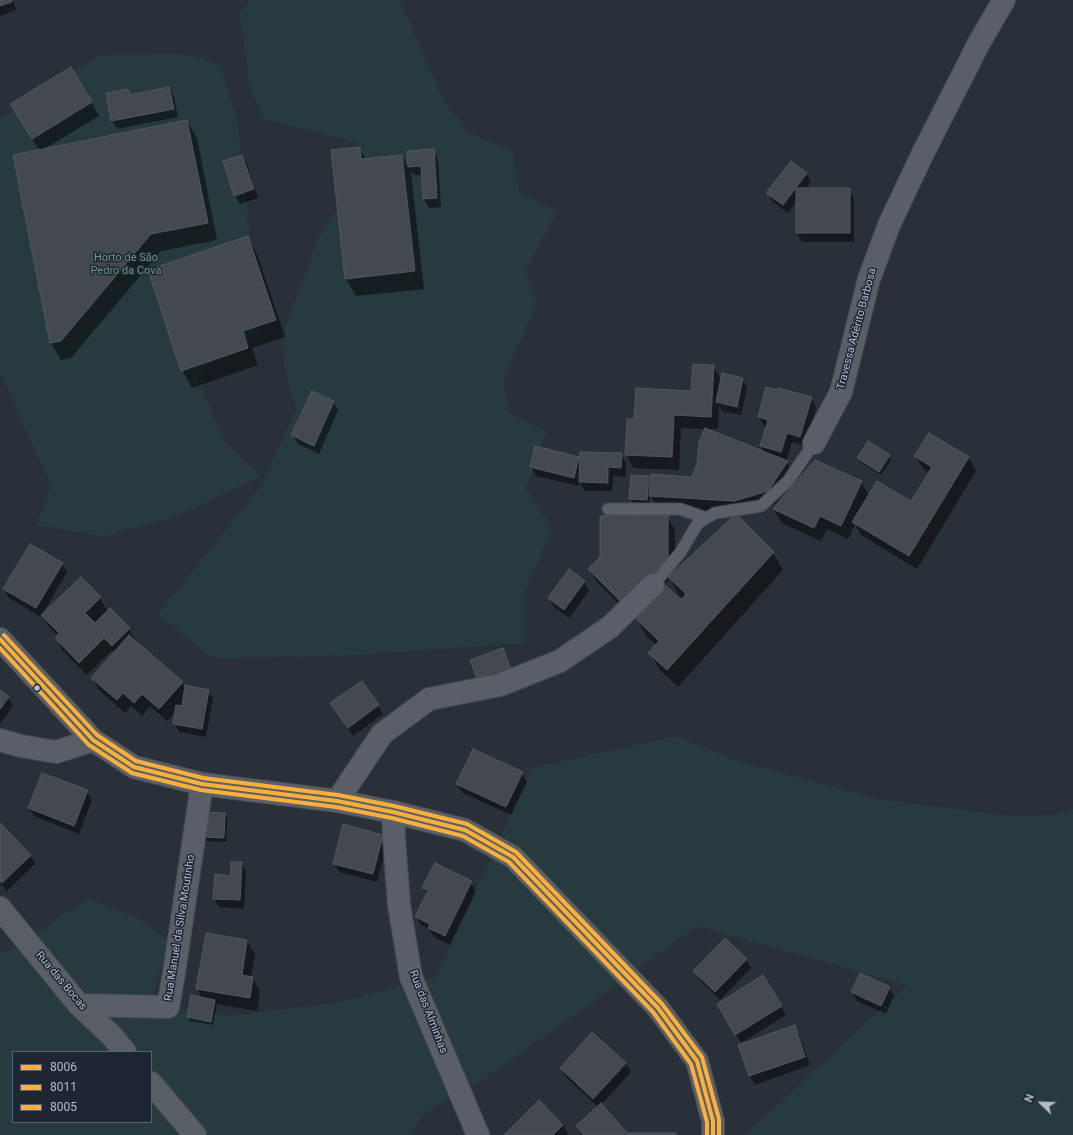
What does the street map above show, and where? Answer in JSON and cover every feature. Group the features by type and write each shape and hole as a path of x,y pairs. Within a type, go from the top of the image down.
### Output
{"main road":[{"path":"0,639 93,740 134,767 202,784 337,801 393,812 465,830 513,857 658,1008 697,1061 713,1120 713,1135"}],"street":[{"name":"Travessa Adérito Barbosa","path":"814,443 841,392 869,279 889,225 923,153 979,43 1004,0"},
{"name":"Travessa Adérito Barbosa","path":"337,801 382,734 429,699 500,685 560,660 610,627 653,585"},
{"path":"0,740 21,746 56,752 93,740"},
{"name":"Rua Manuel da Silva Moutinho","path":"79,1005 168,1007 202,784"},
{"name":"Rua das Alminhas","path":"393,812 399,905 412,977 478,1135"},
{"name":"Rua das Bocas","path":"0,908 79,1005 112,1036 124,1051"},
{"path":"152,1084 195,1135"}],"lane":[{"name":"Travessa Adérito Barbosa","path":"653,585 680,553 698,523 715,513 760,506 788,481 814,443"},
{"path":"608,509 680,509 706,518"}],"green space":[{"path":"250,0 400,0 443,99 468,132 512,151 519,192 557,211 526,271 537,303 504,378 509,413 546,432 526,489 552,528 525,593 525,643 358,655 214,659 158,614 263,483 296,409 284,366 285,328 317,241 361,169 358,143 263,119 249,85 240,12"},
{"name":"Horto de São Pedro da Cova","path":"178,53 220,64 237,120 260,334 214,358 197,377 224,441 261,476 177,516 109,534 105,537 36,525 51,486 0,373 0,119 100,55"},
{"path":"675,736 741,762 879,799 1011,816 1053,815 1073,809 1073,1135 745,1135 907,985 697,926 596,1000 481,1081 426,1112 409,1135 0,1135 0,951 2,952 32,940 62,914 89,899 138,918 169,940 150,1005 231,1016 340,1002 436,977 532,768"}],"building":[{"path":"0,0 12,0 12,2 0,6"},
{"path":"71,67 92,102 32,139 10,104"},
{"path":"169,87 174,109 111,121 106,93 128,89 130,95"},
{"path":"187,120 208,223 151,234 61,341 50,343 13,155"},
{"path":"360,147 361,159 402,155 415,271 345,279 331,150"},
{"path":"434,149 437,198 423,199 421,166 408,167 407,151"},
{"path":"242,155 254,189 234,196 223,161"},
{"path":"791,161 807,173 783,205 766,193"},
{"path":"796,188 850,188 850,233 796,233"},
{"path":"248,236 276,320 243,331 248,348 181,371 148,270"},
{"path":"693,364 714,365 711,417 674,415 672,457 625,455 627,419 634,419 636,388 691,391"},
{"path":"722,373 743,378 737,407 716,402"},
{"path":"766,387 778,390 778,388 812,397 800,437 787,433 781,452 760,446 768,420 758,417"},
{"path":"312,391 334,401 314,446 291,435"},
{"path":"705,428 788,461 768,491 734,501 649,496 651,474 692,477 697,463 699,442"},
{"path":"929,433 969,457 909,556 852,522 877,481 911,501 932,467 914,456"},
{"path":"868,441 890,455 879,472 857,458"},
{"path":"535,446 579,457 574,478 530,467"},
{"path":"580,452 622,453 621,468 608,467 608,483 579,482"},
{"path":"815,460 862,481 841,526 820,516 814,528 773,509"},
{"path":"631,475 649,476 647,500 629,499"},
{"path":"736,514 774,552 667,670 648,653 659,641 636,619 666,586 681,600 686,594 668,577"},
{"path":"668,515 668,560 627,601 620,601 588,569 600,557 600,516"},
{"path":"30,544 63,563 36,608 3,589"},
{"path":"569,569 585,581 564,610 548,598"},
{"path":"81,577 101,597 85,613 95,623 110,608 130,628 112,646 104,638 79,663 55,638 59,633 41,615"},
{"path":"129,635 183,682 159,709 142,694 134,703 123,693 117,700 91,678"},
{"path":"503,648 511,669 478,681 470,660"},
{"path":"362,681 379,705 348,728 330,703"},
{"path":"185,685 209,690 202,729 173,724 176,705 182,706"},
{"path":"0,690 9,697 0,709"},
{"path":"473,749 523,772 506,807 456,784"},
{"path":"42,773 88,790 74,826 28,808"},
{"path":"203,812 225,813 224,838 201,837"},
{"path":"0,823 31,855 2,883 0,881"},
{"path":"343,824 383,835 373,874 333,864"},
{"path":"231,862 242,862 240,900 213,899 215,874 231,876"},
{"path":"435,863 472,881 445,936 428,928 430,924 415,917 428,890 422,888"},
{"path":"206,933 247,940 242,975 253,977 250,998 196,989"},
{"path":"725,938 747,959 715,992 693,971"},
{"path":"860,973 890,987 881,1006 851,992"},
{"path":"763,975 782,1006 735,1035 717,1004"},
{"path":"191,995 215,1000 211,1022 187,1017"},
{"path":"795,1025 805,1057 749,1076 738,1045"},
{"path":"592,1032 626,1063 593,1099 560,1068"},
{"path":"539,1100 563,1125 553,1135 504,1135"},
{"path":"601,1103 628,1134 584,1135 576,1126"},
{"path":"622,1133 676,1133 676,1135 622,1135"}],"transit line":[{"name":"8005","path":"4,635 97,735 136,761 203,778 338,795 394,806 467,824 516,852 662,1004 702,1057 719,1119 719,1135"},
{"name":"8006","path":"0,639 93,740 134,767 202,784 337,801 393,812 465,830 513,857 658,1008 697,1061 713,1121 713,1135"},
{"name":"8011","path":"0,648 89,745 132,773 201,790 336,807 392,818 463,836 509,862 653,1012 691,1064 707,1122 707,1135"}]}
